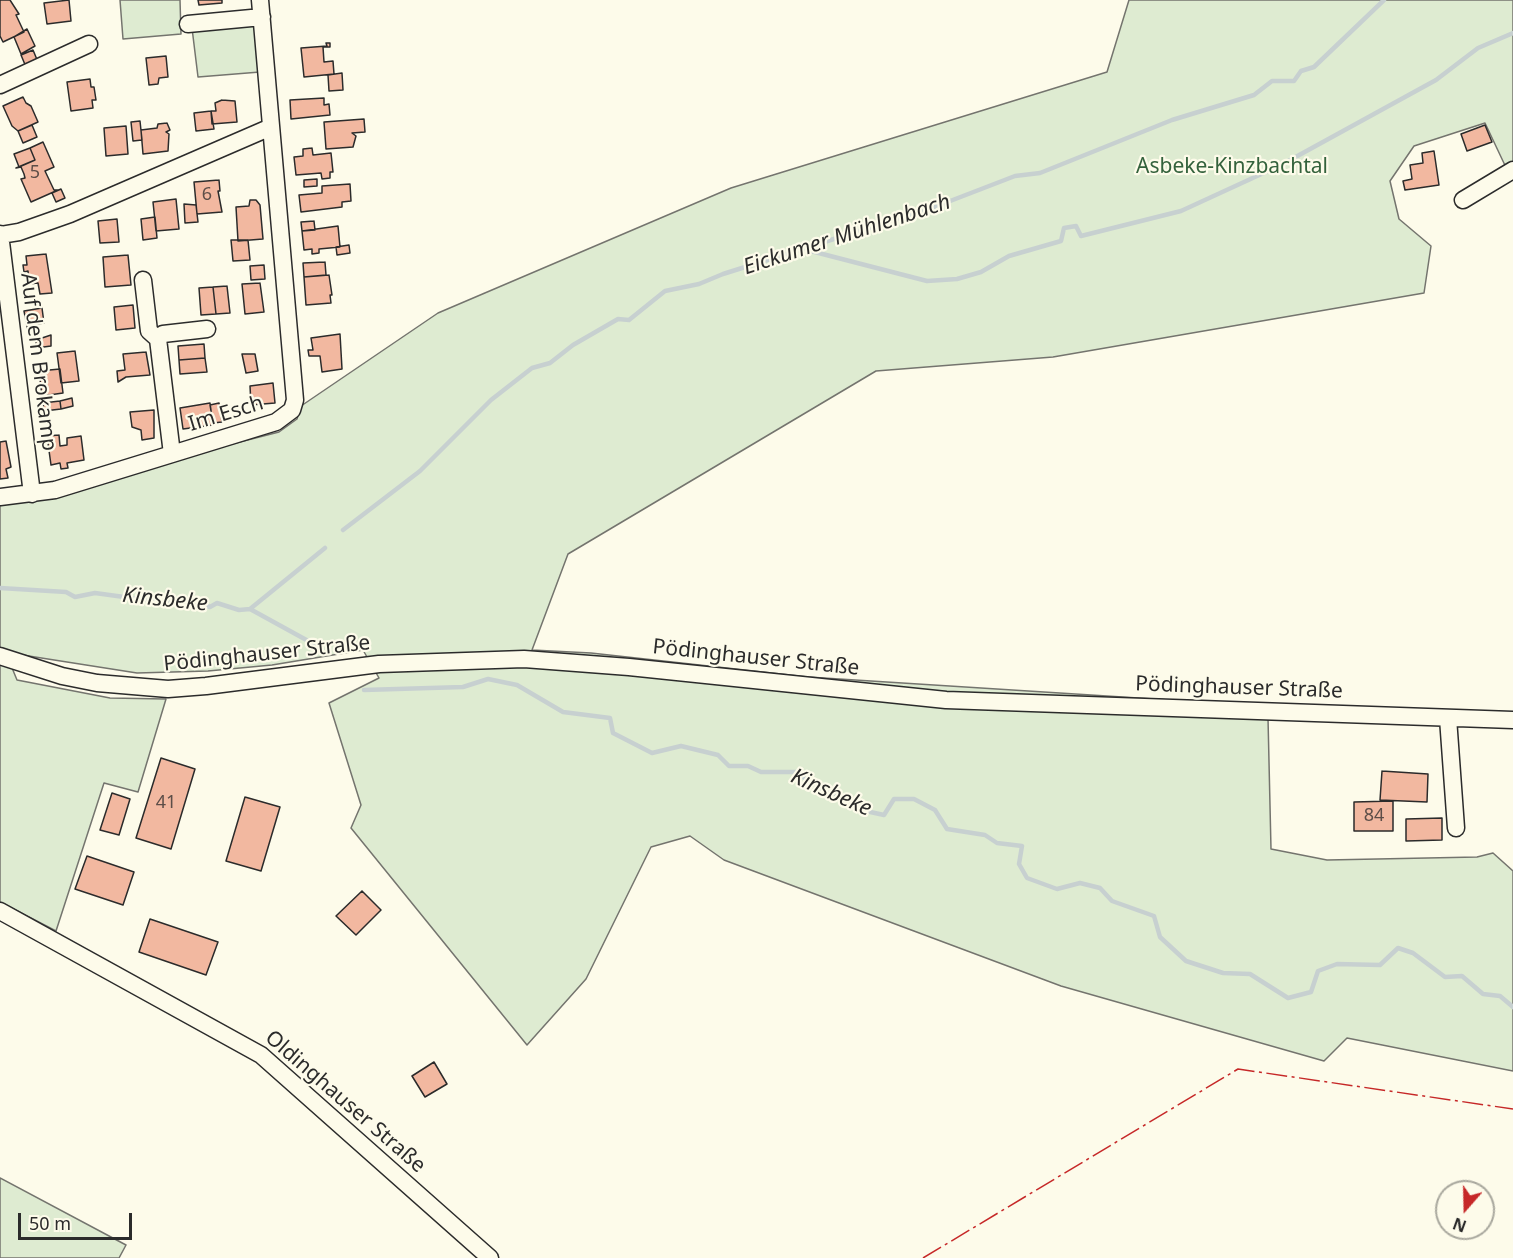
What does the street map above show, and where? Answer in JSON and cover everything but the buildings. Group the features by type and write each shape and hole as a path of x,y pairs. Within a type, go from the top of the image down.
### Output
{"street":[{"name":"Im Esch","path":"0,497 55,490 276,422 292,410 295,400 260,0"},
{"path":"188,24 262,17"},
{"path":"0,85 88,44"},
{"name":"Auf dem Brokamp","path":"32,494 7,349 0,235 19,232 70,214 271,127"},
{"path":"1463,200 1513,170"},
{"path":"143,279 149,331 158,339 172,454"},
{"path":"158,339 163,334 207,329"},
{"name":"Pödinghauser Straße","path":"0,656 62,676 97,683 168,688 206,686 379,664 524,659 629,667 946,700 1513,720"},
{"path":"1448,718 1456,828"},
{"name":"Oldinghauser Straße","path":"0,911 261,1055 490,1258"}],"green space":[{"path":"120,0 180,0 181,34 123,39"},
{"name":"Asbeke-Kinzbachtal","path":"1129,0 1513,0 1513,174 1510,176 1485,123 1414,146 1390,181 1399,219 1431,246 1424,293 1053,357 876,371 568,554 532,650 591,653 808,677 1217,703 1268,718 1271,849 1327,860 1477,857 1493,853 1513,871 1513,1071 1347,1038 1324,1061 1061,986 724,860 690,836 651,847 586,979 527,1045 351,828 361,805 329,703 379,678 363,650 272,665 208,671 137,673 16,654 10,663 17,680 110,698 166,699 138,792 104,783 56,931 0,902 0,503 279,432 297,419 301,406 438,313 731,188 1107,72"},
{"path":"255,22 260,72 198,77 192,28"},
{"path":"0,1178 126,1245 119,1258 0,1258"}],"waterway":[{"name":"Eickumer Mühlenbach","path":"343,530 420,471 491,400 532,368 550,363 573,345 618,319 629,320 665,291 699,284 723,274 932,208 1015,176 1040,173 1172,120 1254,95 1272,81 1294,81 1301,71 1314,67 1384,0"},
{"path":"807,250 927,281 957,279 981,272 1009,256 1061,241 1064,228 1076,226 1081,236 1181,211 1281,165 1436,80 1478,48 1513,33"},
{"name":"Eickumer Mühlenbach","path":"250,609 325,548"},
{"name":"Kinsbeke","path":"0,588 66,592 75,597 95,593 168,603 184,601 210,607 217,603 239,610 250,609 321,648"},
{"name":"Kinsbeke","path":"364,690 463,687 488,679 517,685 563,712 610,718 613,733 652,753 681,746 718,755 729,766 748,766 761,772 796,772 822,790 845,797 861,810 884,815 894,799 914,799 935,810 947,829 985,835 997,843 1022,846 1019,864 1027,878 1057,889 1080,883 1100,888 1112,901 1154,916 1160,937 1186,961 1223,973 1250,974 1288,998 1311,992 1318,971 1337,964 1380,965 1398,948 1413,953 1445,977 1462,976 1483,994 1500,996 1513,1007"}],"power":[{"path":"923,1258 1238,1069 1513,1109"}]}
